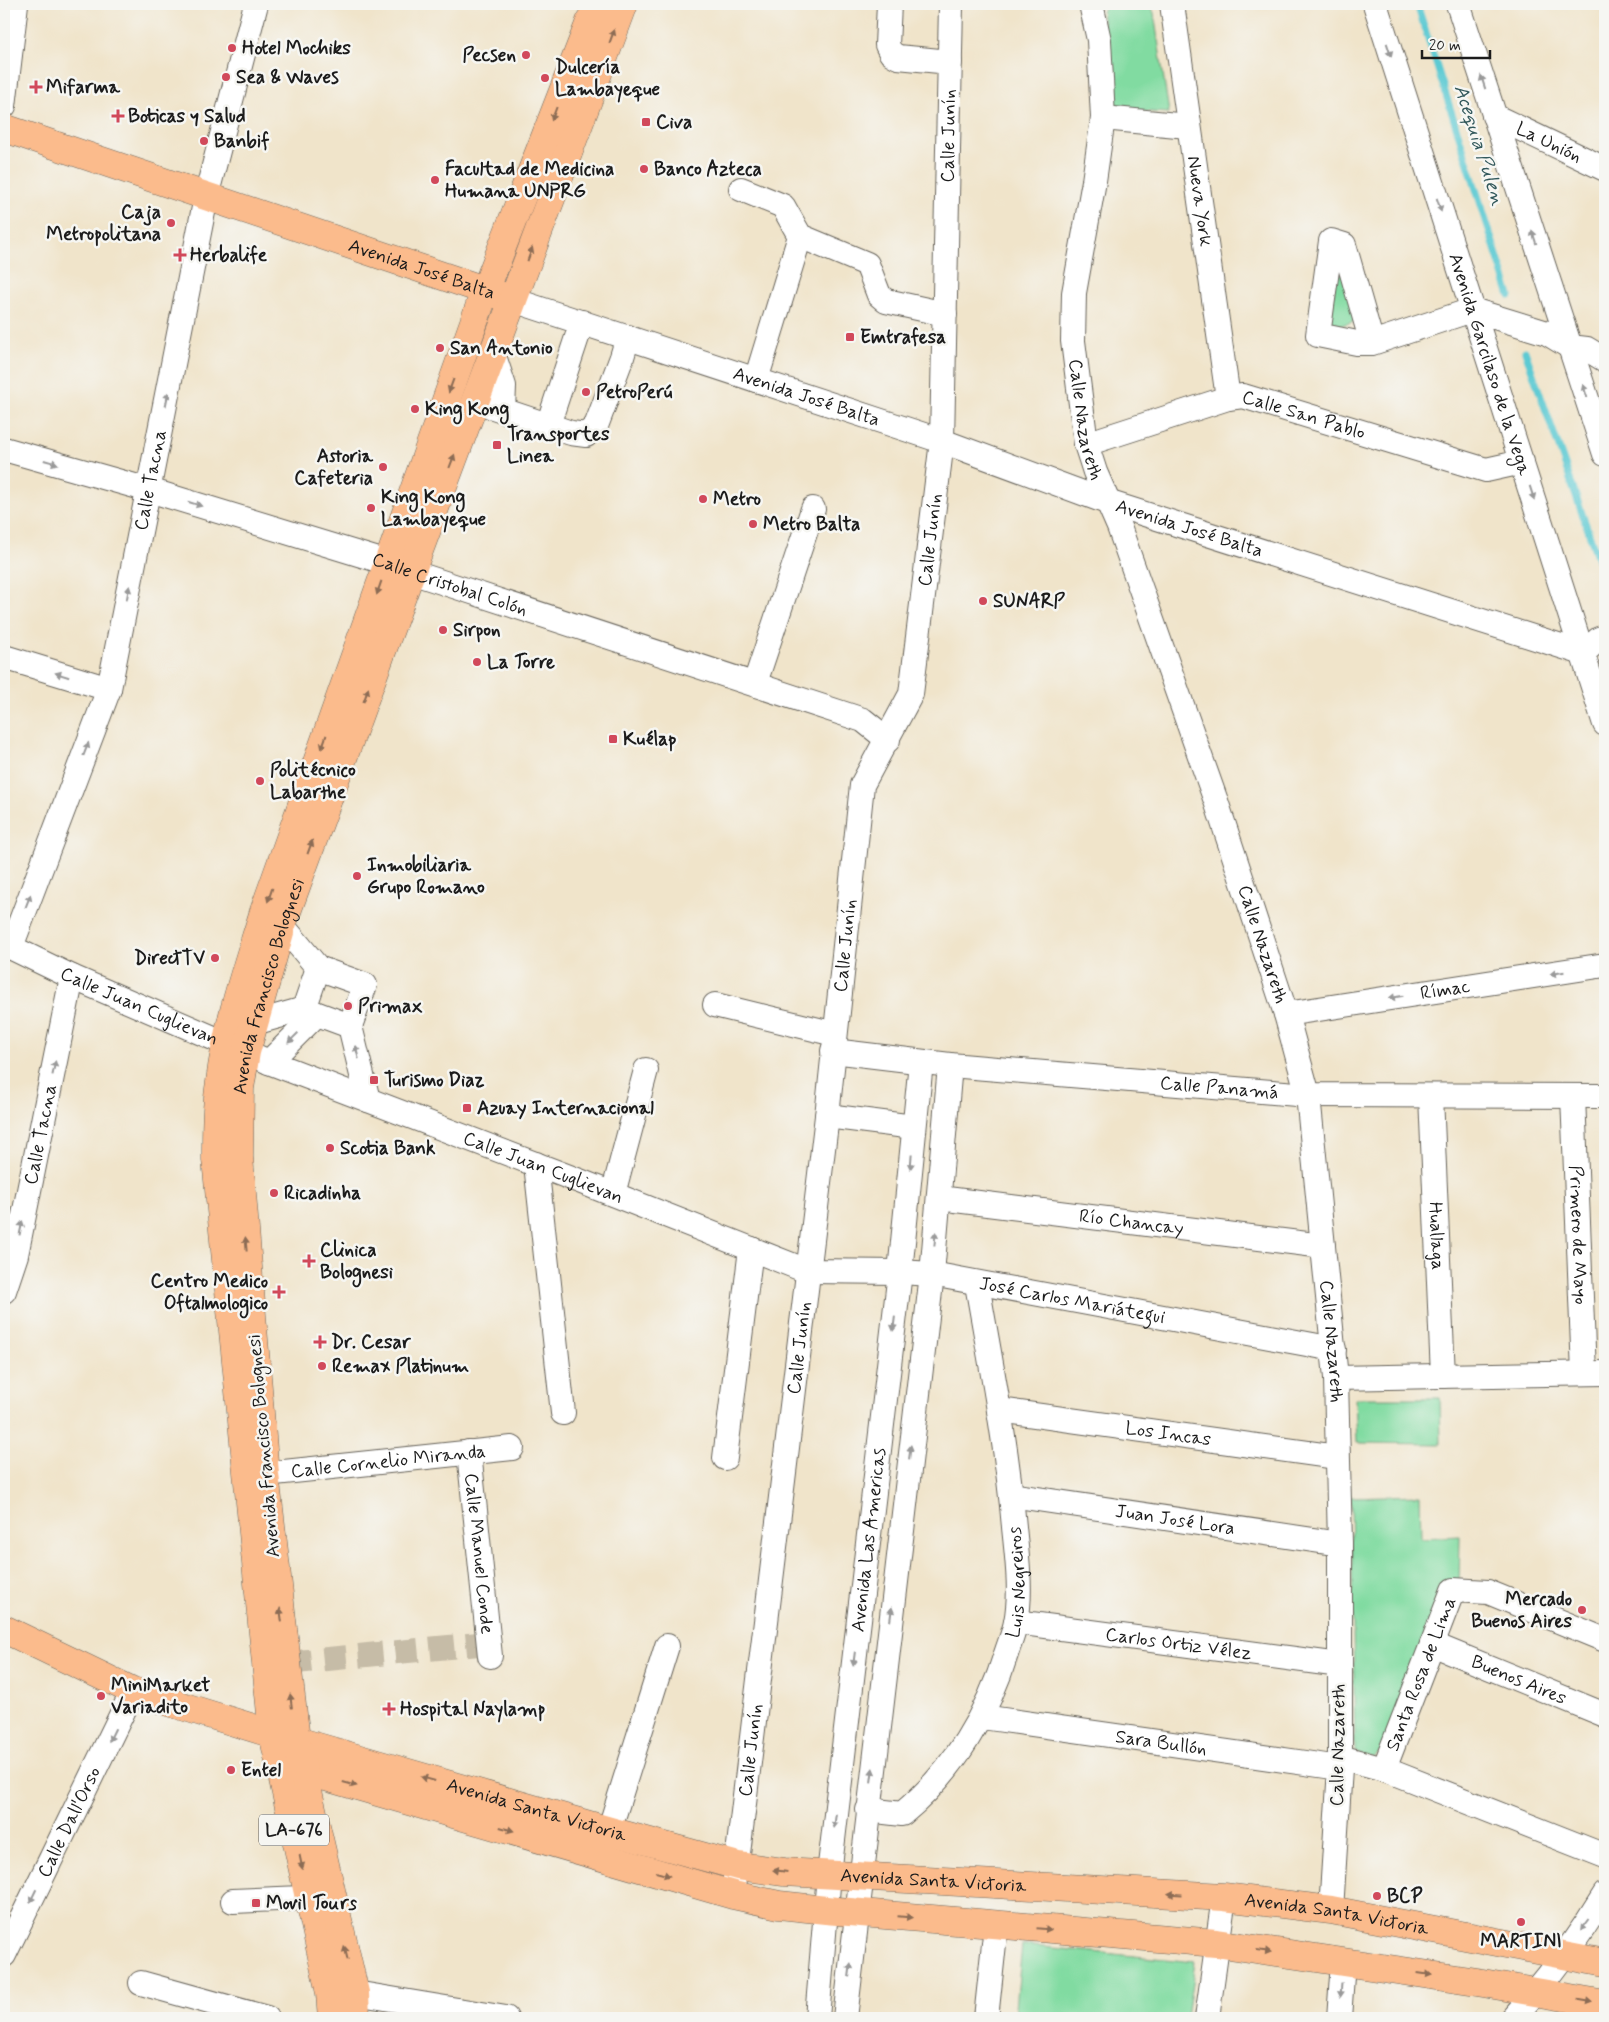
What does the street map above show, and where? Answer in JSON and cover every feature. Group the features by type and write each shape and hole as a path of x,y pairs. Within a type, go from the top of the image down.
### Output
{"main road":[{"name":"Avenida Francisco Bolognesi","path":"284,1737 239,1158 240,1097 247,1052 282,925 399,568 485,290 597,4"},
{"name":"Avenida Francisco Bolognesi","path":"247,1052 233,1014 264,911 399,568 475,401 624,4"},
{"name":"Avenida José Balta","path":"4,128 513,300"},
{"name":"Avenida Francisco Bolognesi","path":"247,1052 220,1082 216,1117 216,1159 264,1656 292,1767 321,1897 356,2006"},
{"name":"Avenida Santa Victoria","path":"4,1630 133,1691 284,1737 606,1844 733,1895 779,1904 826,1910 1216,1944 1343,1962 1605,2004"},
{"name":"Avenida Santa Victoria","path":"292,1767 606,1844 738,1866 784,1872 1224,1897 1331,1910 1605,1963"},
{"name":"Avenida Francisco Bolognesi","path":"321,1897 332,2018"}],"street":[{"path":"4,106 16,4"},
{"name":"Calle Tacna","path":"7,945 109,689 206,196 256,4"},
{"path":"889,4 888,46 891,53 898,57 950,62"},
{"name":"Calle Junín","path":"733,1895 827,1116 862,785 888,740 911,694 942,441 952,4"},
{"name":"Calle Nazareth","path":"1091,4 1099,40 1103,118 1074,293 1073,341 1086,444 1095,472 1119,527 1216,801 1286,1014 1308,1095 1336,1378 1340,1544 1340,1762 1331,1910"},
{"name":"Nueva York","path":"1172,4 1228,398"},
{"name":"Avenida Garcilaso de la Vega","path":"1375,4 1605,723"},
{"path":"1458,4 1605,454"},
{"name":"La Unión","path":"1494,116 1605,169"},
{"path":"1103,118 1188,126"},
{"path":"741,189 783,206 800,236 867,264 879,295 886,301 945,314"},
{"path":"756,380 800,236"},
{"path":"1372,342 1344,245 1330,241 1318,335 1357,343 1372,342 1472,310 1547,333 1570,347 1587,349 1605,360"},
{"name":"Avenida José Balta","path":"513,300 942,441 1107,502 1583,653"},
{"path":"548,425 582,322"},
{"path":"475,401 548,425 586,435 596,426 628,337"},
{"path":"493,353 504,386 504,410"},
{"name":"Calle San Pablo","path":"1086,444 1228,398 1243,396 1486,470 1522,462"},
{"name":"Calle Cristobal Colón","path":"4,449 149,490 399,568 755,683 863,720 888,740"},
{"path":"755,683 813,510"},
{"path":"1583,653 1599,639 1605,637"},
{"path":"4,657 109,689"},
{"path":"282,925 318,968 365,985 350,1026 368,1100"},
{"name":"Calle Juan Cuglievan","path":"7,945 72,977 247,1052 807,1271"},
{"name":"Rímac","path":"1286,1014 1605,966"},
{"path":"247,1052 310,1011 318,968"},
{"name":"Calle Tacna","path":"4,1291 16,1255 72,977"},
{"name":"Calle Panamá","path":"715,1005 834,1042 921,1062 950,1065 1308,1095 1605,1096"},
{"path":"254,1023 310,1011 350,1026"},
{"name":"Avenida Las Americas","path":"817,2018 829,1874 900,1272 921,1062"},
{"name":"Avenida Las Americas","path":"845,2018 932,1274 950,1065"},
{"path":"613,1194 646,1070"},
{"name":"Huallaga","path":"1431,1096 1443,1376"},
{"name":"Primero de Mayo","path":"1572,1096 1595,1373"},
{"path":"827,1116 914,1127"},
{"path":"536,1164 563,1412"},
{"name":"Río Chancay","path":"939,1198 1323,1246"},
{"path":"725,1458 751,1249"},
{"name":"José Carlos Mariátegui","path":"807,1271 932,1274 977,1284 1334,1349"},
{"name":"Luis Negreiros","path":"868,1810 902,1814 922,1798 948,1767 982,1717 1000,1675 1016,1622 1018,1578 1011,1495 999,1410 977,1284"},
{"path":"1336,1378 1595,1373"},
{"name":"Los Incas","path":"999,1410 1337,1458"},
{"name":"Calle Cornelio Miranda","path":"265,1474 512,1448"},
{"name":"Calle Manuel Conde","path":"469,1452 490,1656"},
{"name":"Juan José Lora","path":"1011,1495 1340,1544"},
{"name":"Santa Rosa de Lima","path":"1384,1769 1453,1590 1488,1592 1605,1640"},
{"name":"Carlos Ortiz Vélez","path":"1016,1622 1340,1665"},
{"name":"Buenos Aires","path":"1432,1644 1605,1715"},
{"path":"606,1844 667,1646"},
{"name":"Calle Dall'Orso","path":"4,1955 133,1691"},
{"name":"Sara Bullón","path":"982,1717 1384,1769 1605,1856"},
{"path":"1513,2018 1536,1992 1593,1914 1605,1894"},
{"path":"233,1901 321,1897"},
{"path":"1207,2018 1224,1897"},
{"path":"986,2018 996,1925"},
{"path":"1339,2018 1343,1962"},
{"path":"141,1983 267,2018"},
{"path":"356,2006 506,2018"}],"green space":[{"path":"1108,4 1150,4 1154,13 1169,113 1116,110 1114,107 1102,11"},
{"path":"1337,259 1359,320 1331,328"},
{"path":"1355,1398 1440,1398 1441,1444 1357,1443"},
{"path":"1420,1495 1421,1538 1460,1536 1459,1586 1383,1748 1373,1758 1355,1752 1351,1497"},
{"path":"1022,1945 1195,1962 1187,2018 1015,2018"}],"waterway":[{"name":"Acequia Pulen","path":"1417,4 1510,296"},
{"name":"Acequia Pulen","path":"1525,351 1605,579"}],"tunnel":[{"path":"287,1663 489,1643"}],"place":[{"name":"Hotel Mochiks","path":"232,48"},
{"name":"Pecsen","path":"526,55"},
{"name":"Sea & Waves","path":"226,77"},
{"name":"Dulcería Lambayeque","path":"545,78"},
{"name":"Mifarma","path":"36,87"},
{"name":"Boticas y Salud","path":"118,116"},
{"name":"Civa","path":"646,122"},
{"name":"Banbif","path":"204,141"},
{"name":"Banco Azteca","path":"644,169"},
{"name":"Facultad de Medicina Humana UNPRG","path":"435,180"},
{"name":"Caja Metropolitana","path":"171,223"},
{"name":"Herbalife","path":"180,255"},
{"name":"Emtrafesa","path":"850,337"},
{"name":"San Antonio","path":"440,348"},
{"name":"PetroPerú","path":"586,392"},
{"name":"King Kong","path":"415,409"},
{"name":"Transportes Linea","path":"497,445"},
{"name":"Astoria Cafeteria","path":"383,467"},
{"name":"Metro","path":"703,499"},
{"name":"King Kong Lambayeque","path":"371,508"},
{"name":"Metro Balta","path":"753,524"},
{"name":"SUNARP","path":"983,601"},
{"name":"Sirpon","path":"443,630"},
{"name":"La Torre","path":"477,662"},
{"name":"Kuélap","path":"613,739"},
{"name":"Politécnico Labarthe","path":"260,781"},
{"name":"Inmobiliaria Grupo Romano","path":"357,876"},
{"name":"DirectTV","path":"215,958"},
{"name":"Primax","path":"348,1006"},
{"name":"Turismo Diaz","path":"374,1080"},
{"name":"Azuay Internacional","path":"467,1108"},
{"name":"Scotia Bank","path":"330,1148"},
{"name":"Ricadinha","path":"274,1193"},
{"name":"Clinica Bolognesi","path":"309,1261"},
{"name":"Centro Medico Oftalmologico","path":"279,1292"},
{"name":"Dr. Cesar","path":"320,1342"},
{"name":"Remax Platinum","path":"322,1366"},
{"name":"Mercado Buenos Aires","path":"1582,1610"},
{"name":"MiniMarket Variadito","path":"101,1696"},
{"name":"Hospital Naylamp","path":"389,1709"},
{"name":"Entel","path":"231,1770"},
{"name":"BCP","path":"1377,1896"},
{"name":"Movil Tours","path":"256,1903"},
{"name":"MARTINI","path":"1521,1922"}]}
